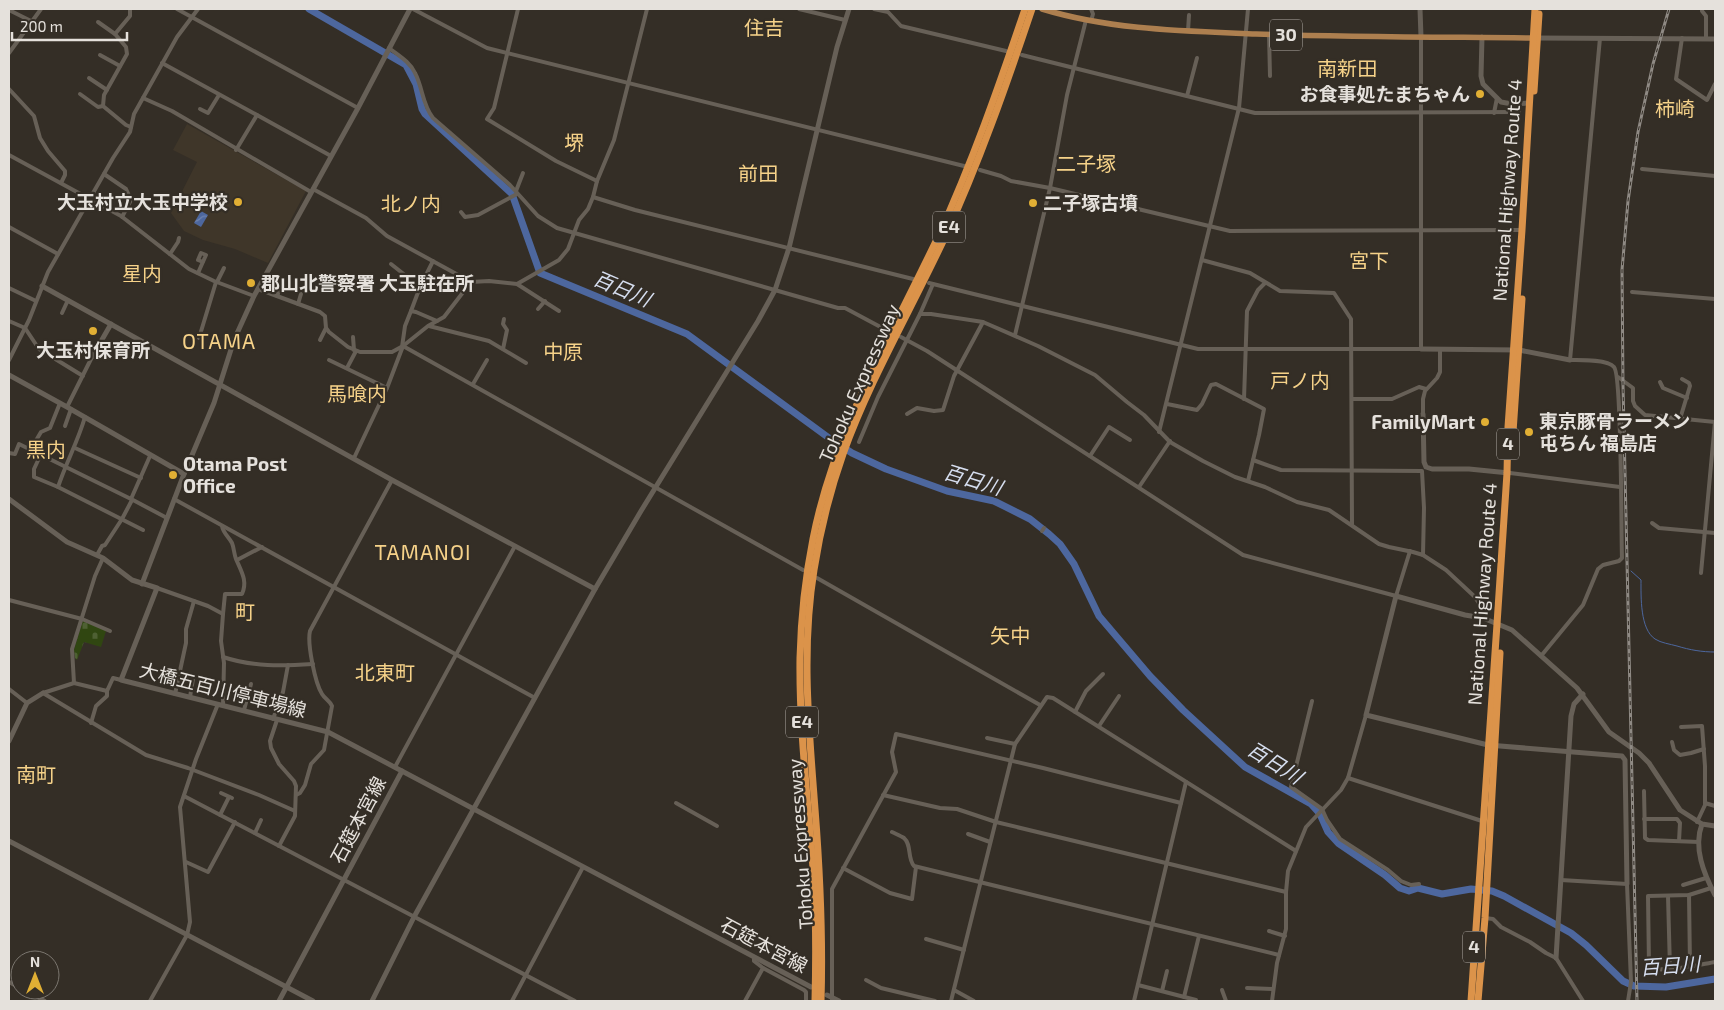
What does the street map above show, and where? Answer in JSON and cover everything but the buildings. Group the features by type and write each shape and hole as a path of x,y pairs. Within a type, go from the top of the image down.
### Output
{"highway":[{"name":"Tohoku Expressway","path":"815,1001 816,920 800,687 804,592 818,514 867,382 938,237 966,173 995,98 1025,9"},
{"name":"Tohoku Expressway","path":"846,437 963,197 995,117 1032,9"},
{"name":"National Highway Route 4","path":"1471,1001 1483,880 1508,473 1508,427 1526,221 1536,38 1535,9"},
{"name":"National Highway Route 4","path":"1516,350 1529,103 1539,9"},
{"name":"Tohoku Expressway","path":"821,1001 822,920 808,720 807,629 819,540 841,450"},
{"name":"National Highway Route 4","path":"1483,880 1482,821 1491,746"},
{"name":"National Highway Route 4","path":"1478,1001 1485,918 1482,894"}],"main road":[{"name":"30","path":"1042,9 1088,21 1188,31 1247,34 1536,38"}],"street":[{"path":"9,53 31,20 41,9"},
{"path":"115,34 130,16 130,9"},
{"path":"177,9 358,108"},
{"path":"9,360 58,254 130,132 134,114 177,37 198,9"},
{"path":"142,584 174,499 221,385 234,340 254,296 358,108 410,9"},
{"path":"413,9 480,46 964,166"},
{"path":"518,9 494,108 486,119 556,161 596,181"},
{"path":"516,284 559,260 564,255 573,232 593,197 596,181 614,140 646,9"},
{"path":"799,9 845,20"},
{"path":"372,1001 414,917 595,590 655,487 775,290 789,248 849,9"},
{"path":"874,9 888,12 901,26 1006,51"},
{"path":"1015,335 1050,188 1068,95 1088,21 1093,14 1091,9"},
{"path":"1160,432 1239,108 1248,9"},
{"path":"1420,9 1422,113 1421,349"},
{"path":"1702,9 1706,16 1706,38"},
{"path":"9,10 31,20"},
{"path":"1188,31 1189,15"},
{"path":"98,22 115,34 127,50 127,54 103,98 103,106"},
{"path":"1269,34 1270,76"},
{"path":"1482,37 1483,84 1505,103 1529,103"},
{"path":"1536,38 1715,38"},
{"path":"1570,360 1600,38"},
{"path":"1682,38 1676,79 1707,100 1715,84"},
{"path":"387,52 412,67 425,104 433,118 515,194 557,228 838,308 845,308 888,331"},
{"path":"100,55 120,66"},
{"path":"1022,55 1255,113 1519,112"},
{"path":"1187,96 1197,58"},
{"path":"162,64 331,156"},
{"path":"88,78 107,90"},
{"path":"9,89 34,116 40,138 65,171 61,183"},
{"path":"80,94 98,107 103,106 131,127"},
{"path":"200,109 208,114 219,95"},
{"path":"143,98 172,112 236,150 366,218 387,236 471,282 489,280 516,284 559,311"},
{"path":"1494,112 1497,98"},
{"path":"236,150 257,115"},
{"path":"9,155 122,217 189,269 216,282 254,296"},
{"path":"1642,169 1715,176"},
{"path":"980,170 1001,176 1010,181 1050,188 1230,230 1522,230"},
{"path":"104,174 129,192 131,200 122,217"},
{"path":"461,212 465,217 474,216 515,194 523,174"},
{"path":"593,197 635,210 913,279"},
{"path":"1091,209 1094,198"},
{"path":"9,227 58,254"},
{"path":"170,254 179,238"},
{"path":"1202,260 1250,273 1280,291 1334,293 1351,319 1352,524"},
{"path":"354,458 387,388 403,347 406,326 411,311 433,261"},
{"path":"198,274 203,262"},
{"path":"391,264 420,287"},
{"path":"199,338 216,282 224,268"},
{"path":"258,289 324,314 326,328 329,332 355,350 368,353 387,353 403,347 449,311 471,282"},
{"path":"1244,399 1246,312 1258,290 1265,282"},
{"path":"859,442 878,397 920,314 931,283 1198,349 1516,350 1570,360 1610,364 1616,368 1618,377 1621,559 1603,565 1598,569 1583,605 1541,656"},
{"path":"277,296 282,284"},
{"path":"42,286 595,590"},
{"path":"9,288 36,301"},
{"path":"1632,292 1715,299"},
{"path":"298,304 302,294"},
{"path":"62,313 68,300"},
{"path":"538,309 545,301"},
{"path":"411,311 437,321"},
{"path":"920,314 983,322 1015,335 1095,375 1144,415 1170,441 1202,461 1235,477 1264,487 1297,502 1329,510 1379,544 1423,555 1446,570 1475,597 1483,610 1483,618"},
{"path":"503,349 507,330 503,323 504,320"},
{"path":"9,321 25,328 39,349 83,376"},
{"path":"907,414 917,408 934,411 943,410 956,370 983,322"},
{"path":"65,426 69,408 83,376 111,324"},
{"path":"428,326 489,341 526,364"},
{"path":"320,340 326,328"},
{"path":"347,368 355,350 353,336"},
{"path":"901,337 956,370 1243,555 1465,615 1483,618 1512,630 1583,694 1609,732 1644,758 1654,768 1680,810 1700,823 1715,826"},
{"path":"403,347 473,384 803,570"},
{"path":"1423,555 1423,396 1426,389 1440,374 1440,349"},
{"path":"428,359 430,353"},
{"path":"329,360 387,388"},
{"path":"473,384 487,360"},
{"path":"9,376 184,474"},
{"path":"1618,377 1633,388 1635,406 1645,415 1715,422 1700,573"},
{"path":"1680,419 1690,384 1682,379"},
{"path":"1660,382 1664,388 1687,398"},
{"path":"1167,404 1197,410 1214,384 1263,408 1265,411 1248,481"},
{"path":"1352,399 1392,399 1419,387 1426,389"},
{"path":"31,449 40,432 50,428 60,403"},
{"path":"58,487 86,418"},
{"path":"1090,456 1109,427 1130,440"},
{"path":"1139,487 1170,441"},
{"path":"9,453 15,454 19,444 167,518"},
{"path":"74,448 141,478"},
{"path":"41,454 34,469 34,477 58,487 143,530"},
{"path":"96,555 122,519 150,456"},
{"path":"1253,460 1281,470 1469,469 1620,486"},
{"path":"296,796 305,785 311,764 324,750 332,706 321,691 313,664 310,632 392,480"},
{"path":"174,499 535,698"},
{"path":"9,500 67,542 103,558 129,578 194,601 223,614"},
{"path":"1652,523 1659,528 1715,533"},
{"path":"150,1001 186,935 190,922 180,807 192,771 220,704 225,594 240,594 244,592 244,578 232,542 225,534 222,526"},
{"path":"395,767 515,546"},
{"path":"237,560 262,547"},
{"path":"1272,1001 1287,920 1286,892 1288,871 1303,832 1315,816 1341,790 1348,778 1396,596 1410,551"},
{"path":"74,683 72,649 95,576 103,558"},
{"path":"817,578 1040,705"},
{"name":"大橋五百川停車場線","path":"157,588 120,680 328,732 402,771"},
{"path":"9,600 82,619 110,631"},
{"path":"175,694 186,643 186,628 194,601"},
{"path":"223,657 240,662 264,665 313,664"},
{"path":"279,846 294,820 296,796 294,781 278,764 270,741 288,665"},
{"path":"1075,712 1086,691 1104,674"},
{"path":"91,723 96,706 107,696 107,691 113,678 120,680"},
{"path":"190,697 193,679"},
{"path":"9,741 27,703 43,693 74,683 107,691"},
{"path":"244,710 251,684"},
{"path":"9,688 27,703"},
{"path":"43,693 146,755 188,768 278,802 295,811"},
{"path":"1556,958 1572,710 1576,700 1583,694"},
{"path":"1099,726 1119,696"},
{"path":"951,1001 1015,744 1047,697 1053,698 1099,726 1296,851"},
{"path":"1312,701 1291,788 1322,810 1340,838 1388,870 1401,881 1411,885 1419,884"},
{"path":"1366,715 1491,746 1619,755 1625,760 1630,984 1628,1001"},
{"path":"1681,727 1702,726 1705,803 1700,823 1699,854 1706,878 1715,895"},
{"path":"832,999 831,893 834,884 896,772 892,752 896,734 1010,760 1181,803"},
{"path":"987,738 1015,744"},
{"path":"1672,742 1674,750 1680,754 1704,749"},
{"name":"石筵本宮線","path":"286,988 402,771 811,987"},
{"path":"1348,778 1482,821"},
{"path":"1134,1001 1186,782"},
{"path":"1644,791 1645,838 1648,840 1699,842"},
{"path":"220,815 230,797 221,793"},
{"path":"883,795 957,810 996,822 1286,892"},
{"path":"184,796 575,1001"},
{"path":"676,803 717,826"},
{"path":"1705,803 1715,806"},
{"path":"1644,819 1677,819 1680,823 1679,841"},
{"path":"255,833 261,820"},
{"path":"186,862 208,872 234,822"},
{"path":"892,832 904,839 908,844 910,861 916,867 1279,955"},
{"path":"968,834 990,842"},
{"path":"9,840 313,1001"},
{"path":"512,1001 583,867"},
{"path":"843,868 890,893 912,899 916,867"},
{"path":"1683,886 1706,878"},
{"path":"1561,880 1627,884"},
{"path":"1711,888 1689,895 1648,896 1649,966 1651,969 1670,969 1715,962"},
{"path":"1689,895 1690,966"},
{"path":"1668,896 1670,969"},
{"path":"1485,918 1493,919 1501,927 1556,958 1584,1001"},
{"path":"1270,931 1285,936"},
{"path":"1184,997 1199,936"},
{"path":"926,940 964,950"},
{"path":"754,957 754,961 763,968 804,990 806,992 806,1001"},
{"path":"745,1001 763,968"},
{"path":"1162,991 1167,971"},
{"path":"866,980 880,988 935,1001"},
{"path":"1138,986 1196,1001"},
{"path":"279,1001 286,988"},
{"path":"1247,988 1273,989"},
{"path":"954,990 974,1001"},
{"path":"1222,990 1226,1001"},
{"path":"1171,1001 1173,994"},
{"path":"827,995 839,1001"}],"shaded area":[{"name":"大玉村立大玉中学校","path":"187,124 306,191 268,263 235,249 203,240 184,231 171,213 197,162 173,150"}],"green space":[{"path":"83,620 106,631 101,647 84,642 77,660 74,650"}],"water":[{"path":"201,211 208,215 201,227 194,223"}],"waterway":[{"name":"百日川","path":"309,9 406,65 416,84 425,114 512,194 540,273 687,334 852,453 886,469 947,491 994,501 1030,519 1060,544 1074,564 1099,616 1150,676 1183,710 1245,767 1311,804 1320,814 1328,832 1338,843 1385,875 1400,888 1409,891 1418,888 1442,894 1471,889 1492,891 1504,896 1571,933 1623,981 1634,986 1666,987 1715,979"},
{"path":"1631,571 1641,580 1642,612 1646,628 1655,639 1696,651 1715,652"}],"railway":[{"path":"1637,1001 1622,270 1628,201 1638,132 1653,64 1669,9"}],"place":[{"name":"お食事処たまちゃん","path":"1480,94"},
{"name":"大玉村立大玉中学校","path":"238,202"},
{"name":"二子塚古墳","path":"1033,203"},
{"name":"郡山北警察署 大玉駐在所","path":"251,283"},
{"name":"大玉村保育所","path":"93,331"},
{"name":"FamilyMart","path":"1485,422"},
{"name":"東京豚骨ラーメン 屯ちん 福島店","path":"1529,432"},
{"name":"Otama Post Office","path":"173,475"}],"district":[{"name":"住吉","path":"764,28"},
{"name":"南新田","path":"1347,69"},
{"name":"柿崎","path":"1675,109"},
{"name":"堺","path":"574,143"},
{"name":"二子塚","path":"1086,164"},
{"name":"前田","path":"758,174"},
{"name":"北ノ内","path":"411,204"},
{"name":"宮下","path":"1369,261"},
{"name":"星内","path":"142,274"},
{"name":"OTAMA","path":"219,342"},
{"name":"中原","path":"563,352"},
{"name":"戸ノ内","path":"1300,381"},
{"name":"馬喰内","path":"357,394"},
{"name":"黒内","path":"46,450"},
{"name":"TAMANOI","path":"423,553"},
{"name":"町","path":"245,612"},
{"name":"矢中","path":"1010,636"},
{"name":"北東町","path":"385,673"},
{"name":"南町","path":"36,775"}]}
